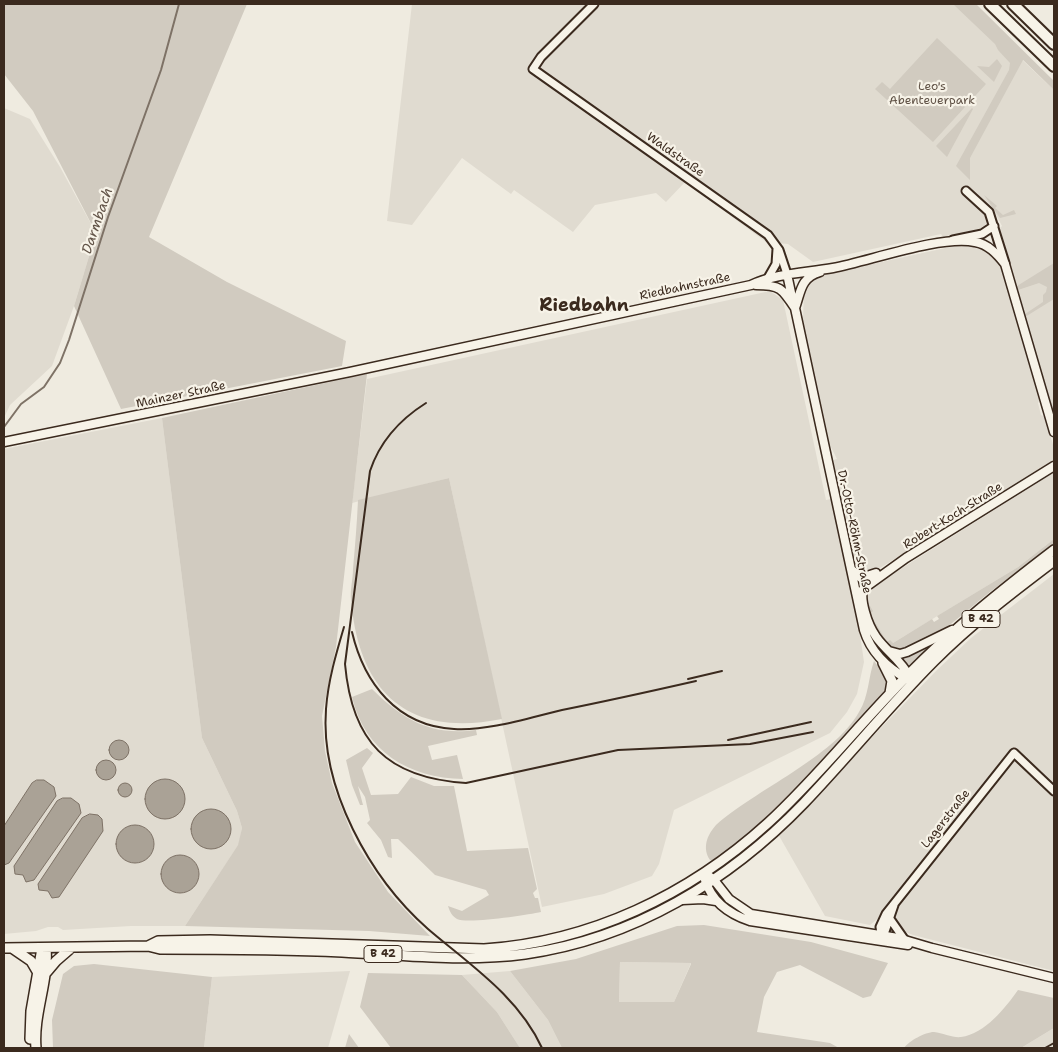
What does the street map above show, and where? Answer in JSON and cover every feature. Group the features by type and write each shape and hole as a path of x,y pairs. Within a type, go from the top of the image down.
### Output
{"highway":[{"path":"990,4 1054,66"},
{"path":"1013,4 1054,44"}],"main road":[{"name":"Riedbahnstraße","path":"362,369 751,284 768,278 831,268 952,241 980,244 994,252 1005,264"},
{"path":"1005,264 1054,432"},
{"path":"795,308 806,280 811,275 831,268"},
{"path":"787,274 795,308"},
{"name":"Dr.-Otto-Röhm-Straße","path":"751,284 772,285 780,288 795,308 865,634 872,649 884,663 907,676 914,683"},
{"name":"Mainzer Straße","path":"5,441 362,369"},
{"name":"Robert-Koch-Straße","path":"865,587 906,558 1054,466"},
{"name":"B 42","path":"148,946 158,941 210,940 337,942 462,949 522,946 570,935 624,916 666,896 704,873 749,840 776,815 907,676 960,625 1054,550"},
{"path":"851,569 858,577 866,578 906,558"},
{"name":"B 42","path":"44,948 148,946 160,949 275,949 454,957 501,956 547,950 590,939 642,920 682,900 757,848 802,805 914,683 979,621 1054,561"},
{"name":"Dr.-Otto-Röhm-Straße","path":"865,587 862,596 867,618 875,637 883,648 902,664 907,676"},
{"path":"883,648 895,653 906,652 960,625"},
{"path":"884,663 892,681 890,694"},
{"path":"704,873 710,882 729,899 752,914 857,930 1054,978"},
{"path":"710,882 716,901"},
{"path":"682,900 703,899 716,901 732,913 758,923 904,939 932,948"},
{"path":"8,948 31,961 41,975"},
{"path":"8,948 44,948 36,1020 36,1048"},
{"path":"30,1048 31,1011 41,975 71,948"}],"street":[{"name":"Waldstraße","path":"594,4 541,57 533,68 764,233 778,246"},
{"path":"966,191 988,210 1005,264"},
{"path":"952,241 982,234 994,226"},
{"path":"778,246 787,274"},
{"path":"768,278 776,264 778,246"},
{"name":"Lagerstraße","path":"882,937 880,927 896,900 1014,753 1054,791"},
{"path":"857,930 875,928 888,916 904,939"}],"shaded area":[{"path":"412,4 963,4 1054,90 1054,416 1000,228 1002,226 994,211 985,217 987,227 943,237 941,234 813,262 788,244 766,242 685,182 666,202 656,193 595,205 573,232 514,190 511,194 462,158 412,225 387,221"},
{"path":"4,108 30,119 60,167 96,233 74,306 52,366 10,405 4,418"},
{"path":"959,245 983,248 1000,264 1040,398 1038,403 1041,415 1045,417 1054,448 1054,460 962,518 953,522 948,520 939,526 939,532 875,571 862,575 857,569 853,553 855,547 860,545 858,537 849,531 833,460 837,459 830,445 803,321 804,291 808,283 818,276"},
{"path":"770,291 783,300 826,500 831,499 858,621 864,662 857,694 847,712 830,733 674,810 659,864 652,876 604,894 542,907 449,478 352,503 367,379"},
{"path":"162,418 202,738 237,811 242,828 239,844 185,926 131,926 63,930 58,927 48,927 36,931 4,934 4,449"},
{"path":"1053,473 1054,539 1018,567 888,646 871,620 866,603 867,593 872,587"},
{"path":"1054,574 1054,971 913,935 901,930 896,920 881,916 870,925 825,916 778,834 936,671 971,638"},
{"path":"115,740 123,740 129,746 129,754 123,760 115,760 109,754 109,746"},
{"path":"102,760 110,760 116,766 116,774 110,780 102,780 96,774 96,766"},
{"path":"165,779 179,785 185,799 179,813 165,819 151,813 145,799 151,785"},
{"path":"37,780 44,780 54,787 56,796 9,863 4,865 4,826 32,783"},
{"path":"122,783 128,783 132,790 128,797 122,797 118,793 118,787"},
{"path":"63,798 71,798 79,804 81,813 34,880 26,882 23,875 15,874 14,866 57,801"},
{"path":"207,809 215,809 222,812 228,818 231,829 228,840 222,846 215,849 207,849 200,846 194,840 191,833 191,825 194,818 200,812"},
{"path":"90,814 98,815 102,819 103,831 59,897 52,898 48,891 39,890 38,884 82,818"},
{"path":"135,825 149,830 154,844 149,858 135,863 121,858 116,844 121,830"},
{"path":"180,855 194,860 199,874 194,888 180,893 166,888 161,874 166,860"},
{"path":"620,962 691,963 674,1002 619,1002"},
{"path":"350,971 328,1048 204,1048 212,977"},
{"path":"510,971 548,1020 562,1048 520,1048 497,1012 462,975"},
{"path":"1054,1028 1054,1048 1021,1048"}],"green space":[{"path":"4,4 247,4 149,237 227,282 346,341 342,366 121,409 74,306 96,233 33,111 4,74"},
{"path":"953,4 976,4 1054,81 1054,90 1023,60 970,158 970,180 956,166 1009,70 1010,63 995,44"},
{"name":"Leo's Abenteuerpark","path":"937,38 986,84 933,142 875,89 882,82 890,89"},
{"path":"997,59 1002,66 994,82 977,66 989,67"},
{"path":"973,109 947,157 936,146"},
{"path":"984,195 997,206 995,208 1003,215 1014,210 1016,214 1000,218"},
{"path":"1054,263 1054,299 1025,317 1025,314 1043,302 1043,295 1047,287 1039,283 1018,290 1017,286"},
{"path":"367,374 336,647 322,716 325,751 332,783 355,842 388,892 430,936 369,931 185,926 238,845 242,828 237,811 202,738 162,418"},
{"path":"449,478 502,719 469,723 439,721 415,714 394,701 377,683 365,660 356,632 351,596 358,500"},
{"path":"1054,539 1054,543 947,627 912,648 893,649 887,645 875,628 867,608 866,598 867,593 867,601 873,611 870,614 887,642 890,640 893,643 932,619 934,622 939,619 937,616 1018,567"},
{"path":"933,643 908,668 895,655"},
{"path":"874,661 888,679 888,690 783,802 738,843 713,861 710,860 706,846 710,833 716,825 832,744 847,728 862,706"},
{"path":"372,689 407,717 431,728 460,731 476,730 477,735 428,746 432,760 457,755 463,779 425,774 392,758 379,747 367,733 358,716 352,697"},
{"path":"367,748 373,753 362,768 371,795 398,794 411,777 434,786 454,786 467,851 528,848 537,889 533,893 535,898 538,898 541,912 485,920 457,919 451,914 448,906 462,911 489,895 486,890 435,875 398,839 391,839 392,858 388,857 381,840 367,823 370,820 365,797 358,786 363,805 360,805 352,785 346,760"},
{"path":"704,925 811,942 888,963 871,996 863,998 800,965 777,972 764,997 757,1032 830,1043 839,1048 562,1048 548,1020 510,971 576,959 677,926","holes":["620,962 691,963 674,1002 619,1002"]},
{"path":"94,964 212,977 204,1048 53,1048 52,1020 63,974 74,966"},
{"path":"368,973 462,975 497,1012 520,1048 391,1048 360,1007"},
{"path":"1018,990 1054,998 1054,1028 1021,1048 904,1048 918,1037 930,1032 961,1037 978,1031 1001,1012"},
{"path":"349,1034 359,1048 345,1048"}],"waterway":[{"name":"Darmbach","path":"4,427 21,404 44,387 60,363 108,217 161,70 179,4"}],"railway":[{"path":"426,403 407,417 392,432 379,450 370,471 345,664 349,691 356,715 366,735 379,751 395,764 415,773 438,780 466,783 618,750 750,744 813,732"},
{"path":"344,627 335,657 329,688 326,709 326,739 331,770 340,800 353,829 369,858 407,908 428,929 492,982 520,1013 532,1029 542,1048"},
{"path":"352,632 357,651 365,668 386,698 416,720 434,726 454,729 481,728 508,723 696,681"},
{"path":"688,679 722,671"},
{"path":"728,740 811,722"},
{"path":"1045,1048 1054,1043"}],"district":[{"name":"Riedbahn","path":"584,306"}]}
